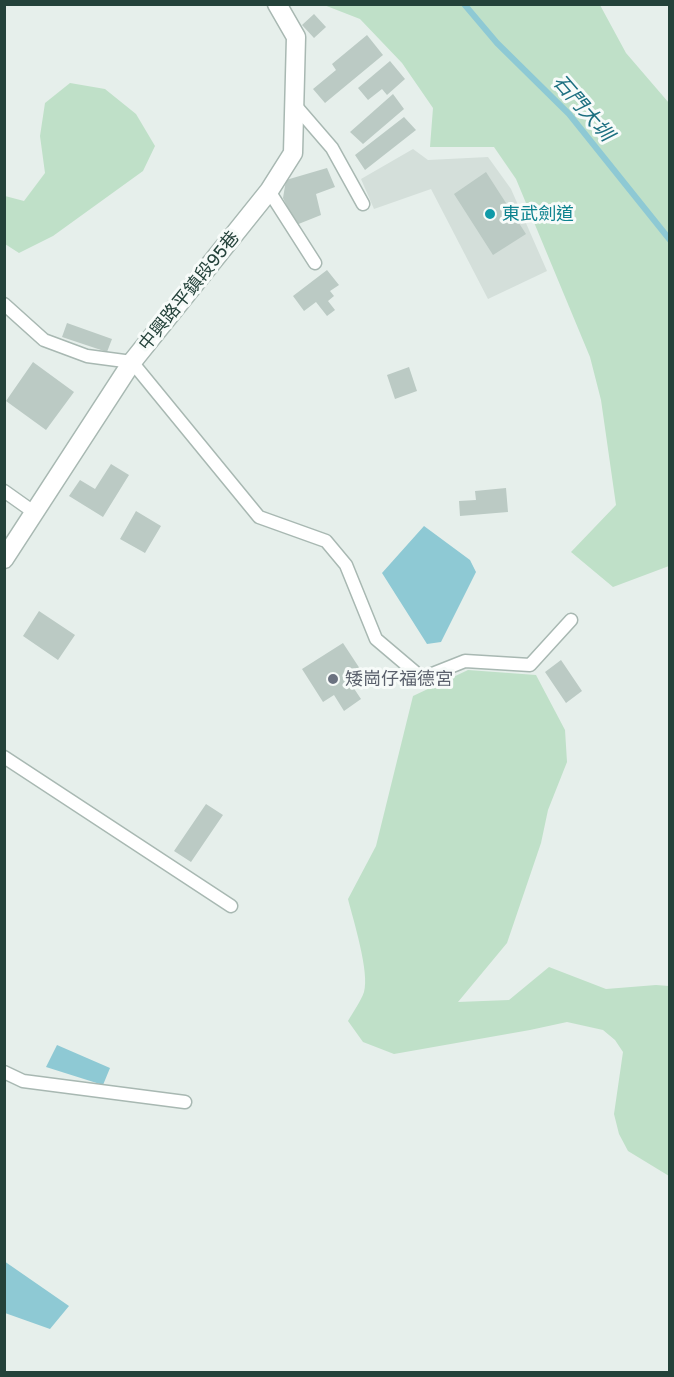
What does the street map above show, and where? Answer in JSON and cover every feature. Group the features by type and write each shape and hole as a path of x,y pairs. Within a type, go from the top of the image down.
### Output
{"street":[{"name":"中興路平鎮段95巷","path":"4,559 132,362 269,191 293,153 296,37 277,4"}],"lane":[{"path":"294,104 332,148 363,204"},
{"path":"269,191 315,263"},
{"path":"4,304 44,340 87,356 132,362 259,517 326,540 346,564 376,639 422,678 465,661 530,665 571,620"},
{"path":"4,491 35,513"},
{"path":"4,757 231,906"},
{"path":"4,1072 23,1081 185,1102"}],"shaded area":[{"path":"413,149 428,160 488,157 511,189 547,271 488,299 431,189 374,209 361,179"}],"green space":[{"path":"324,5 600,5 626,53 669,103 669,566 613,587 571,552 616,505 601,400 590,357 516,179 494,147 430,147 433,108 402,63 360,19"},
{"path":"70,83 105,89 136,114 155,146 143,171 53,236 19,253 5,244 5,196 24,201 45,173 40,136 45,103"},
{"path":"468,670 536,675 565,730 567,762 548,810 541,843 507,943 458,1002 509,1000 549,967 606,989 669,986 669,1176 628,1151 619,1134 614,1114 623,1052 615,1040 603,1030 567,1022 394,1054 363,1042 348,1021 363,995 365,972 348,899 376,846 413,696"}],"water":[{"path":"424,526 470,560 476,572 441,642 427,644 382,573"},
{"path":"57,1045 110,1068 103,1085 46,1067"},
{"path":"4,1261 69,1306 50,1329 5,1313"}],"building":[{"path":"314,14 326,27 314,38 302,25"},
{"path":"367,35 383,55 325,103 313,89 336,70 332,64"},
{"path":"390,61 405,79 387,95 382,89 368,100 358,88"},
{"path":"393,94 404,109 363,144 350,132"},
{"path":"404,117 416,130 365,170 355,155"},
{"path":"327,168 335,187 316,194 321,215 296,225 283,198 286,180"},
{"name":"東武劍道","path":"486,172 526,234 493,255 454,194"},
{"path":"327,270 339,285 330,291 334,296 328,301 335,310 327,316 316,302 304,311 293,296"},
{"path":"67,323 112,339 107,352 62,337"},
{"path":"33,362 74,392 46,430 6,401"},
{"path":"409,367 417,391 395,399 387,375"},
{"path":"111,464 129,475 103,517 69,496 80,480 95,489"},
{"path":"506,488 508,512 460,516 459,501 476,500 475,491"},
{"path":"136,511 161,526 145,553 120,539"},
{"path":"39,611 75,635 58,660 23,636"},
{"name":"矮崗仔福德宮","path":"343,643 364,675 351,684 361,699 344,711 334,695 323,702 302,669"},
{"path":"561,660 582,691 566,703 545,672"},
{"path":"206,804 223,815 191,862 174,851"}],"waterway":[{"name":"石門大圳","path":"464,4 497,43 569,114 670,240"}],"place":[{"name":"東武劍道","path":"490,214"},
{"name":"矮崗仔福德宮","path":"333,679"}]}
